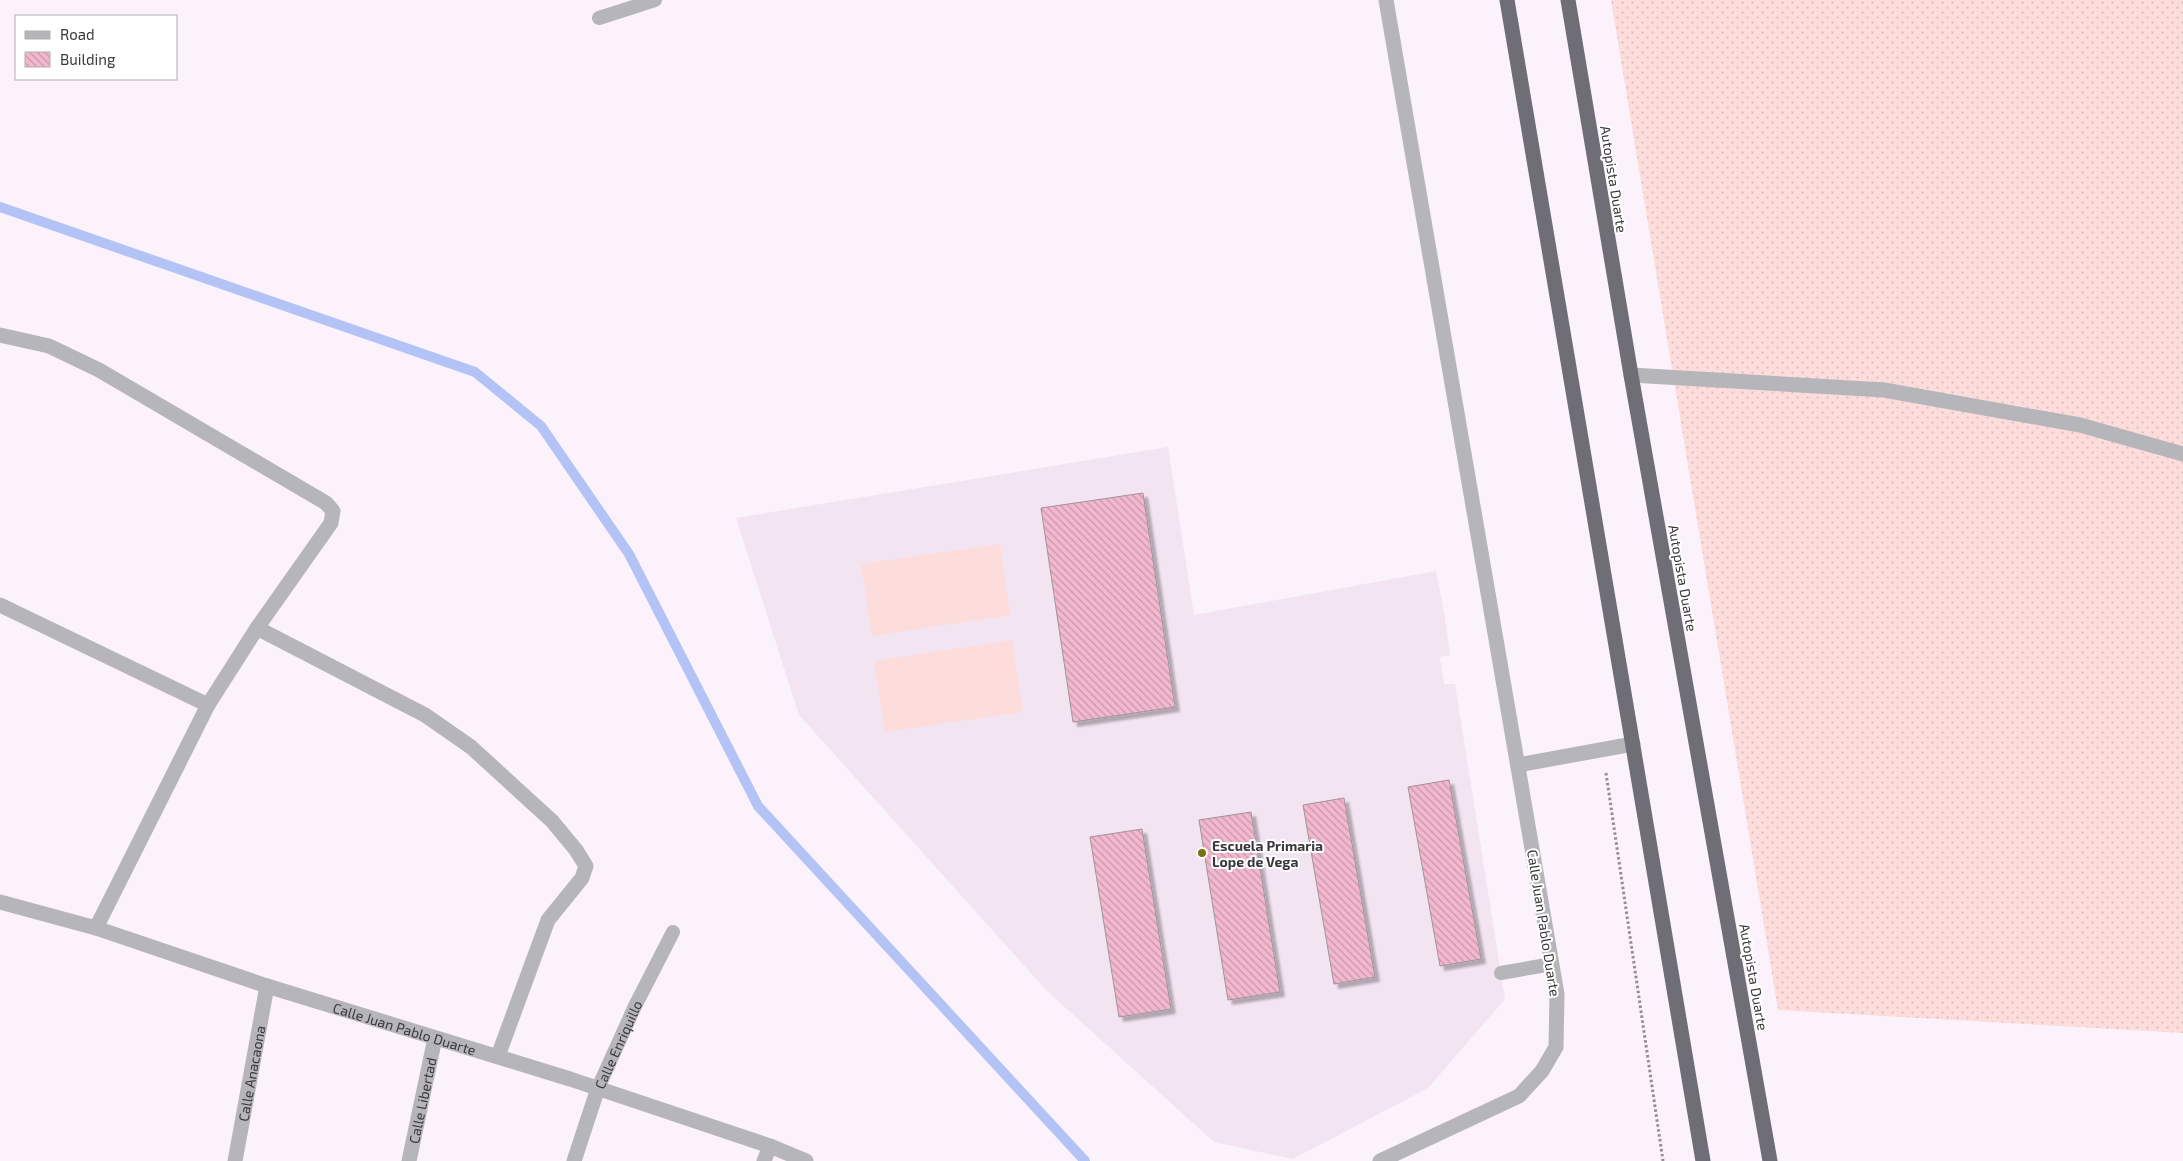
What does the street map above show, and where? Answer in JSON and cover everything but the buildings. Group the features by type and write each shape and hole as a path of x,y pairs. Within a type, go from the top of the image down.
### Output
{"highway":[{"path":"1507,0 1703,1161"},
{"name":"Autopista Duarte","path":"1568,0 1631,375 1770,1161"}],"street":[{"name":"Calle Juan Pablo Duarte","path":"1380,1161 1519,1096 1542,1071 1556,1047 1557,994 1386,0"},
{"path":"0,334 49,346 99,370 326,503 333,511 331,522 257,628 208,705 96,928"},
{"path":"1631,375 1884,390 2080,425 2183,454"},
{"path":"0,604 208,705"},
{"path":"257,628 425,715 470,747 552,821 576,850 586,866 582,878 548,920 498,1056"},
{"path":"1518,765 1632,744"},
{"name":"Calle Juan Pablo Duarte","path":"0,902 96,928 267,986 598,1088 770,1146 806,1161"},
{"name":"Calle Anacaona","path":"235,1161 267,986"},
{"name":"Calle Libertad","path":"409,1161 435,1038"},
{"name":"Calle Enriquillo","path":"574,1161 598,1088"},
{"path":"764,1161 770,1146"}],"lane":[{"path":"598,18 655,0"},
{"name":"Calle Enriquillo","path":"598,1088 635,1006 673,932"},
{"path":"1500,972 1552,964"}],"path":[{"path":"1602,750 1663,1161"}],"shaded area":[{"path":"1611,0 2183,0 2183,1033 1778,1010"},
{"name":"Escuela Primaria Lope de Vega","path":"1168,447 1194,615 1436,571 1444,612 1450,655 1440,657 1442,672 1444,684 1455,684 1505,999 1428,1088 1293,1159 1214,1142 1047,991 799,715 736,518"},
{"path":"1000,544 1010,615 872,636 861,564"},
{"path":"1012,640 1023,712 885,732 874,661"}],"waterway":[{"path":"0,207 475,372 541,426 629,554 758,806 1085,1161"}],"place":[{"name":"Escuela Primaria Lope de Vega","path":"1202,853"}]}
